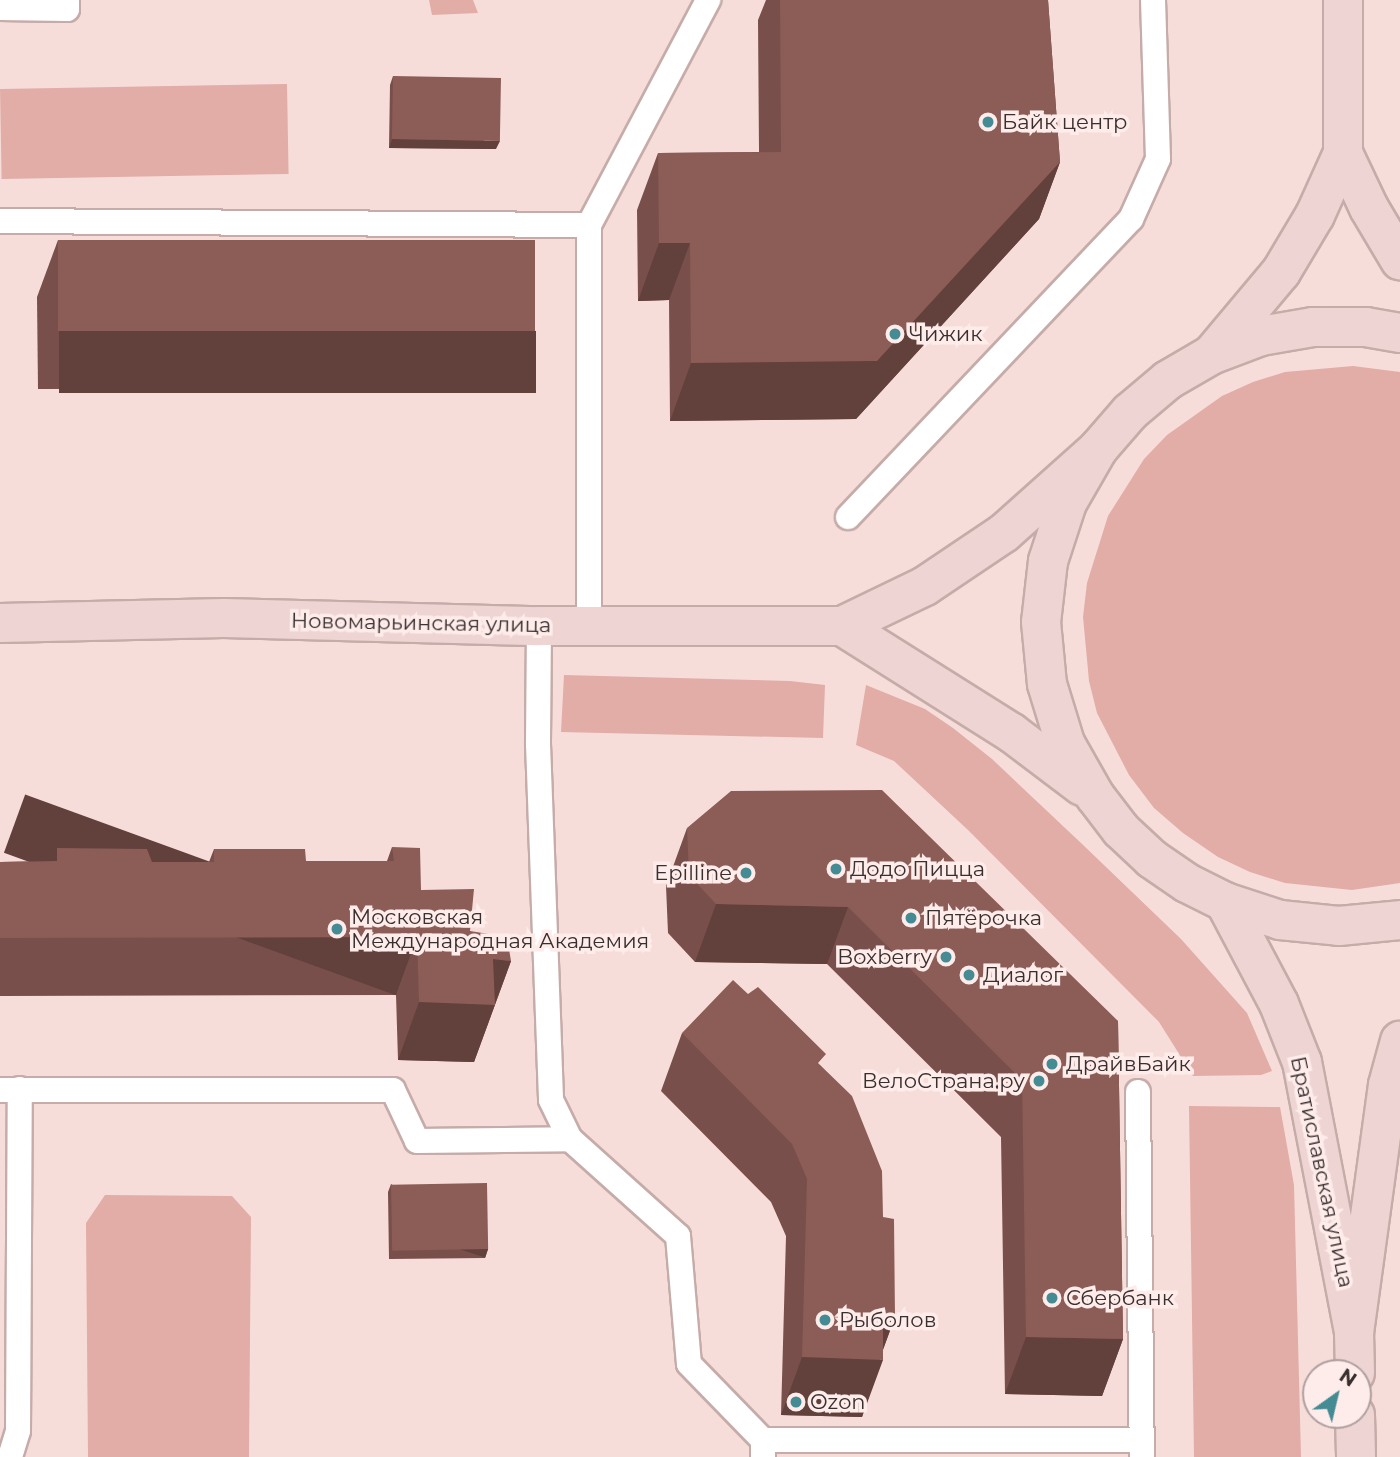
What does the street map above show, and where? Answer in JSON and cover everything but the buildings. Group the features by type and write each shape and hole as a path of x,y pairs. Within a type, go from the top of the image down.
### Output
{"main road":[{"path":"1211,355 1281,272 1315,215 1343,153 1343,0"},
{"path":"1343,153 1369,208 1400,260"},
{"path":"1400,332 1366,327 1313,327 1261,336 1211,355 1168,380 1130,412 1098,449 1067,503 1048,561 1041,622 1047,684 1061,731 1095,796 1121,830 1152,859 1187,883 1225,902 1280,920 1339,926 1400,920"},
{"name":"Новомарьинская улица","path":"0,623 224,618 589,627 842,626 925,586 1004,533 1098,449"},
{"path":"842,626 1012,733 1095,796"},
{"name":"Братиславская улица","path":"1225,902 1279,1004 1302,1062 1354,1333"},
{"name":"Братиславская улица","path":"1355,1359 1354,1333 1388,1085 1400,1041"},
{"path":"1355,1429 1356,1457"}],"lane":[{"path":"0,8 67,9 67,0"},
{"path":"589,627 589,225 708,0"},
{"path":"848,517 1131,219 1158,159 1153,0"},
{"path":"0,221 589,225"},
{"path":"539,626 538,744 551,1100 570,1139 678,1236 689,1364 763,1449 1142,1449 1138,1092"},
{"path":"10,1457 18,1431 10,1089 393,1090 417,1141 570,1139"}],"shaded area":[{"path":"429,0 473,0 478,13 432,15"},
{"path":"287,84 289,174 2,179 0,89"},
{"path":"1353,366 1400,372 1400,883 1352,890 1285,883 1250,872 1218,857 1183,833 1154,808 1129,775 1097,713 1089,681 1083,617 1087,583 1108,516 1144,459 1167,435 1222,396 1253,382 1285,372"},
{"path":"564,675 790,681 825,685 823,738 561,732"},
{"path":"866,685 925,709 953,728 992,759 1081,843 1181,939 1247,1013 1272,1071 1261,1075 1193,1076 1159,1022 968,830 894,761 856,745"},
{"path":"1189,1106 1280,1107 1294,1185 1301,1457 1194,1457"},
{"path":"105,1195 232,1196 251,1217 249,1457 88,1457 86,1223"}],"place":[{"name":"Байк центр","path":"988,122"},
{"name":"Чижик","path":"895,334"},
{"name":"Додо Пицца","path":"836,869"},
{"name":"Epilline","path":"746,873"},
{"name":"Пятёрочка","path":"911,918"},
{"name":"Московская Международная Академия","path":"337,929"},
{"name":"Boxberry","path":"946,957"},
{"name":"Диалог","path":"969,975"},
{"name":"ДрайвБайк","path":"1052,1064"},
{"name":"ВелоСтрана.ру","path":"1039,1081"},
{"name":"Сбербанк","path":"1052,1298"},
{"name":"Рыболов","path":"825,1320"},
{"name":"Ozon","path":"796,1402"}]}
